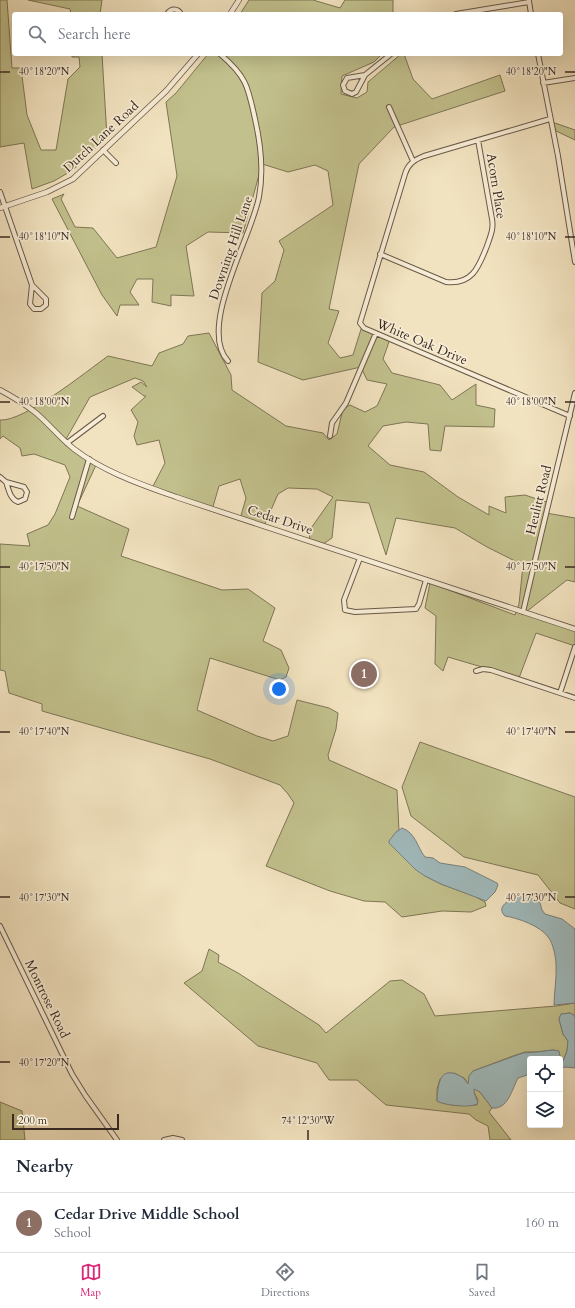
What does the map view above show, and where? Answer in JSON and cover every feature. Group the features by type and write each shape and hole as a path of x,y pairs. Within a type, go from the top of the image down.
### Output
{"street":[{"path":"231,12 239,0"},
{"path":"467,12 529,1 531,12"},
{"path":"168,12 175,9 180,12"},
{"name":"Dutch Lane Road","path":"3,208 48,192 68,183 79,175 103,150 166,91 196,56"},
{"name":"Downing Hill Lane","path":"222,56 234,66 245,82 258,133 262,158 261,184 256,209 225,292 221,309 219,324 220,347 223,356 228,361"},
{"path":"365,75 347,78 343,85 345,91 352,94 356,92 365,75 389,56"},
{"path":"538,56 558,156 575,259"},
{"path":"543,83 575,78"},
{"path":"389,107 413,161 550,119"},
{"name":"Acorn Place","path":"380,254 446,282 463,280 470,277 475,272 479,266 492,232 493,222 478,140"},
{"path":"103,150 116,163"},
{"name":"White Oak Drive","path":"413,161 404,174 360,321 363,327 570,416"},
{"path":"0,192 3,208 32,285 46,299 46,305 41,309 34,309 30,304 32,285"},
{"path":"330,436 331,424 346,403 376,333"},
{"name":"Cedar Drive","path":"0,390 12,396 37,414 67,443 89,459 116,474 156,490 575,629"},
{"name":"Heulitt Road","path":"523,612 540,534 575,393"},
{"path":"67,443 103,416"},
{"path":"72,517 89,459"},
{"path":"0,477 6,482 24,487 27,492 25,499 18,502 13,500 6,482"},
{"path":"360,558 344,603 345,610 355,612 416,609 419,604 426,580"},
{"path":"560,693 575,647"},
{"path":"476,671 491,670 575,698"},
{"name":"Montrose Road","path":"0,926 72,1074 117,1140"},
{"path":"164,1140 173,1138 182,1140"}],"shaded area":[{"path":"0,0 7,0 12,68 21,68 27,115 41,150 56,150 68,79 80,67 79,57 72,56 102,56 107,137 73,170 54,181 32,189 24,143 0,147"},
{"path":"28,0 102,0 100,12 71,12 70,9"},
{"path":"249,0 313,0 340,8 345,0 393,0 393,12 241,12"},
{"path":"206,56 380,56 374,62 342,76 341,94 357,98 367,92 368,82 399,56 405,56 413,79 432,99 500,75 505,91 394,127 359,164 329,309 339,311 328,343 340,358 353,355 362,326 390,339 383,359 392,373 440,385 452,400 476,384 476,405 495,409 494,427 445,426 441,451 430,450 428,424 406,422 383,426 368,446 390,465 424,472 458,497 489,515 489,506 506,513 505,497 525,495 549,503 546,513 575,518 575,582 567,580 526,612 575,627 575,646 536,633 519,678 448,657 443,671 435,664 436,616 425,608 430,583 515,615 519,604 523,565 487,547 455,528 396,518 386,555 369,503 336,500 332,538 323,544 310,540 309,531 333,497 317,489 288,488 278,494 264,526 240,519 246,498 240,479 219,486 212,510 152,488 165,463 159,440 137,445 134,436 138,422 131,410 146,396 132,387 141,382 147,387 143,381 135,378 90,397 65,441 97,463 77,506 129,529 121,556 222,590 248,589 275,608 263,641 281,650 289,668 286,677 280,680 210,658 197,710 257,736 273,741 288,736 297,700 329,708 338,713 336,729 328,755 329,760 397,790 399,831 396,832 425,876 485,902 486,906 471,912 442,911 402,917 385,902 364,901 330,891 266,866 294,803 280,785 210,759 42,711 42,704 9,693 5,671 0,670 0,544 30,546 27,534 48,525 55,514 70,477 65,465 34,454 22,456 20,448 3,436 0,439 0,420 24,413 39,405 108,356 152,366 159,353 183,344 188,336 209,333 231,375 232,390 286,426 323,433 329,440 337,434 343,409 350,405 365,412 377,406 387,384 367,380 361,367 303,380 258,362 262,293 275,281 284,250 279,241 333,205 328,171 315,165 288,172 262,164 243,233 208,232 186,246 194,296 171,295 171,306 152,302 153,279 137,279 130,292 139,305 120,305 117,316 102,295 52,199 64,194 61,199 75,227 93,228 117,258 156,247 177,176 166,102 176,93"},
{"path":"552,122 575,130 575,140 554,130"},
{"path":"420,742 575,797 575,909 560,903 538,875 464,857 411,816 402,787"},
{"path":"209,949 219,955 218,962 238,973 319,1025 326,1033 390,981 402,980 424,994 435,1016 556,1006 575,1003 575,1018 574,1015 570,1013 561,1014 559,1019 563,1034 568,1041 567,1051 563,1061 563,1056 560,1056 558,1051 525,1052 473,1071 469,1084 464,1078 454,1073 440,1079 437,1089 437,1101 441,1103 467,1106 477,1105 478,1100 473,1090 474,1089 480,1092 492,1108 489,1112 511,1140 490,1140 488,1126 476,1120 469,1114 386,1105 357,1080 329,1080 317,1063 258,1046 184,983 202,971"},
{"path":"0,1102 22,1111 25,1140 0,1140"}],"water":[{"path":"402,828 410,833 425,857 433,858 440,863 465,867 497,883 498,885 495,892 486,901 441,884 416,870 389,843 396,832"},
{"path":"535,893 538,896 542,910 545,914 562,919 575,929 575,1003 554,1005 556,962 553,947 549,938 535,926 505,916 502,911 506,903 511,900"},
{"path":"570,1013 574,1015 575,1018 575,1068 563,1068 563,1061 567,1051 568,1041 563,1034 559,1019 561,1014"},
{"path":"553,1050 559,1051 560,1056 527,1056 527,1075 518,1078 509,1098 502,1106 492,1108 480,1092 474,1089 478,1103 475,1105 458,1106 437,1101 438,1088 442,1077 445,1074 455,1074 462,1077 468,1084 469,1076 473,1071 523,1053"}],"place":[{"name":"Cedar Drive Middle School","path":"364,674"}]}
